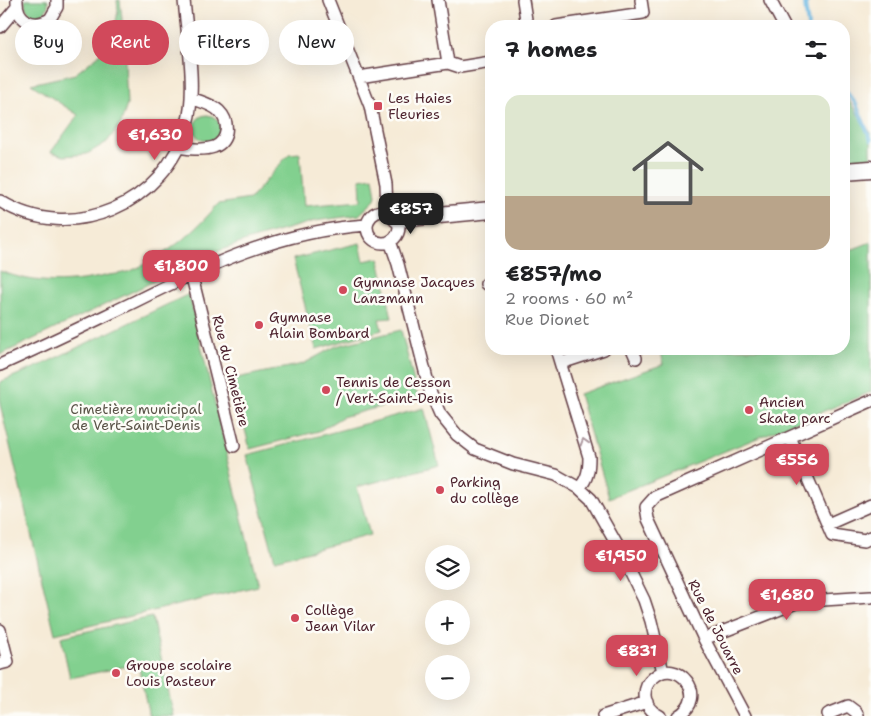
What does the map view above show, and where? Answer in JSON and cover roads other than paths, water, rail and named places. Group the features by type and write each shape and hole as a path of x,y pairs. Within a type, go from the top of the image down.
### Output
{"street":[{"path":"17,4 19,14 24,19 37,24 50,19 57,7 57,0"},
{"path":"0,201 27,214 49,218 81,218 99,215 141,195 155,182 168,166 179,147 187,125 192,98 184,0"},
{"path":"328,0 373,117 392,215 399,229 390,242 380,243 371,238 367,225 372,215 381,210 392,215 485,210"},
{"path":"438,0 448,63"},
{"path":"524,0 526,20"},
{"path":"596,20 643,13 641,0"},
{"path":"770,0 781,20"},
{"path":"0,27 17,4"},
{"path":"359,77 448,63 460,68 485,63"},
{"path":"179,147 193,149 214,147 226,135 227,128 224,118 219,111 192,98"},
{"path":"850,171 871,169"},
{"path":"0,365 191,273 240,253 320,230 367,225"},
{"path":"390,242 398,264 434,403 448,425 461,439 485,454 513,464 556,475 579,488 591,499 635,581 651,621 663,672"},
{"name":"Rue du Cimetière","path":"191,273 234,446"},
{"path":"558,355 589,457 589,467 585,481 579,488"},
{"path":"561,363 586,355"},
{"path":"871,401 790,437 832,534 865,540 871,537"},
{"name":"Rue de Jouarre","path":"744,716 704,639 648,519 646,507 655,496 790,437"},
{"path":"828,524 871,505"},
{"path":"704,639 796,603 871,597"},
{"path":"0,630 8,662 0,664"},
{"path":"660,716 650,709 645,695 650,680 663,672 671,671 685,678 690,684 692,692 688,707 682,715"},
{"path":"603,716 646,702"},
{"path":"830,716 828,714 848,706 858,716"}],"waterway":[{"path":"807,20 805,5 808,0"},
{"path":"850,96 856,104 871,140"}],"place":[{"name":"Les Haies Fleuries","path":"378,106"},
{"name":"Gymnase Jacques Lanzmann","path":"343,290"},
{"name":"Gymnase Alain Bombard","path":"259,325"},
{"name":"Tennis de Cesson / Vert-Saint-Denis","path":"326,390"},
{"name":"Ancien Skate parc","path":"749,410"},
{"name":"Parking du collège","path":"440,490"},
{"name":"Collège Jean Vilar","path":"295,618"},
{"name":"Groupe scolaire Louis Pasteur","path":"116,673"}],"park label":[{"name":"Cimetière municipal de Vert-Saint-Denis","path":"136,418"}]}
